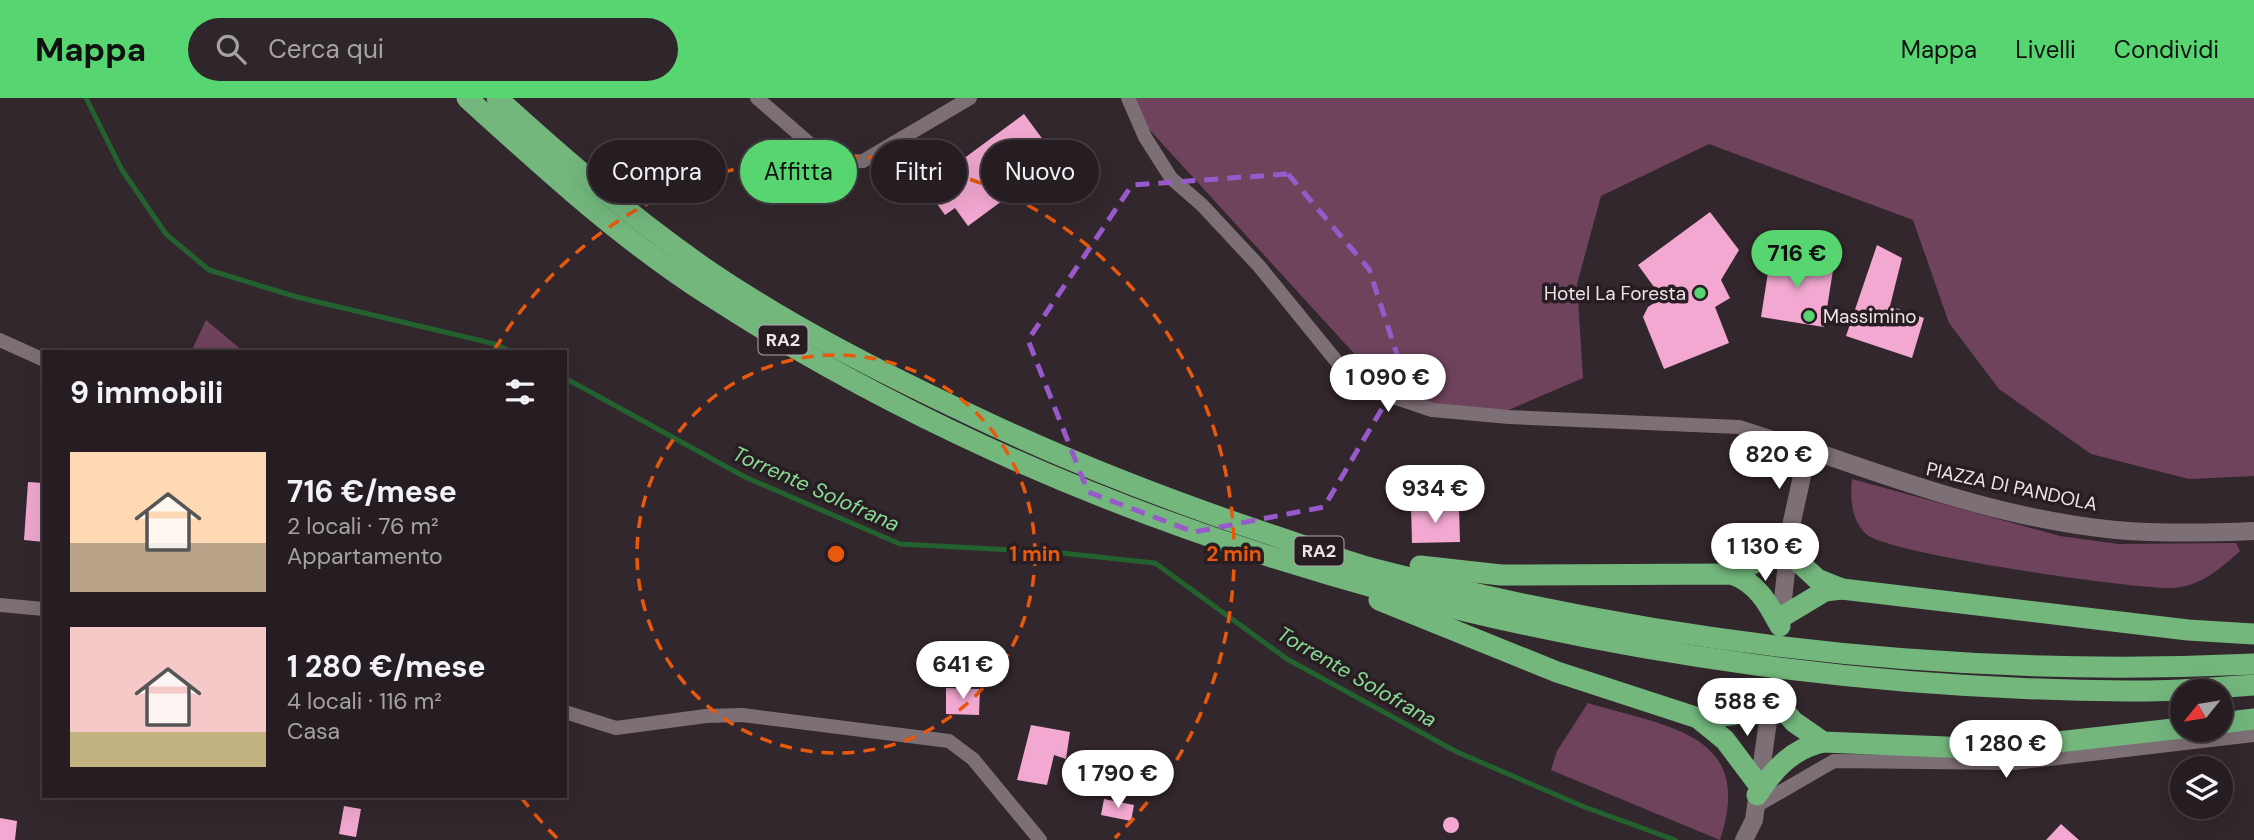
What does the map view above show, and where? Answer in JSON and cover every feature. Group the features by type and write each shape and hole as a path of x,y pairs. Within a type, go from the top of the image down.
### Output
{"highway":[{"name":"RA2","path":"467,98 548,172 650,254 714,299 821,362 1004,455 1205,534 1320,572 1387,592 1582,635 1756,664 1995,688 2133,691 2254,685"},
{"name":"RA2","path":"497,98 648,228 706,269 785,318 900,381 1027,442 1145,491 1374,569 1625,623 1782,647 2020,667 2254,664"},
{"path":"1293,542 1452,572 1518,575 1732,573 1746,578 1765,598 1780,622 1811,598 1842,589"},
{"path":"1732,573 1788,546 1818,579 1842,589 2188,630 2254,634"},
{"path":"1320,572 1448,630 1608,690 1698,718 1725,740 1757,795 1774,770 1794,753 1823,742 1995,749 2170,729"},
{"path":"1698,718 1732,715 1772,693 1794,722 1823,742"},
{"path":"2233,722 2254,719"}],"street":[{"path":"757,98 832,163 863,161 970,98"},
{"path":"1128,98 1145,137 1171,178 1202,205 1259,266 1342,368 1379,392 1432,410 1509,417 1739,427 1808,449 1788,546 1772,693 1754,820 1744,840"},
{"path":"0,340 42,359"},
{"name":"PIAZZA DI PANDOLA","path":"1808,449 1913,486 2050,521 2116,530 2199,533 2254,531"},
{"path":"0,605 42,609"},
{"path":"567,713 616,728 706,716 742,715 950,741 973,759 1040,840"},
{"path":"1757,795 1834,761 2015,763 2254,734"}],"highlighted area":[{"path":"1288,174 1369,269 1403,373 1324,507 1194,532 1088,492 1028,340 1132,185"}],"shaded area":[{"path":"1127,98 2254,98 2254,476 2189,479 2091,454 1999,389 1949,323 1913,220 1709,144 1601,196 1577,284 1583,378 1499,414 1402,406 1137,116"},
{"path":"206,320 242,350 192,350"},
{"path":"1852,479 2060,536 2118,544 2236,543 2240,551 2200,581 2171,588 2063,577 1962,560 1917,551 1866,534 1854,515"},
{"path":"1588,703 1674,728 1697,740 1715,756 1726,776 1728,804 1720,840 1551,770 1557,751"}],"building":[{"path":"1024,114 1043,140 989,140"},
{"path":"981,146 981,203 999,203 968,226 955,208 945,215 936,203 967,203 967,156"},
{"path":"1710,212 1739,250 1721,280 1730,298 1715,307 1729,343 1664,369 1643,317 1648,307 1662,298 1638,265"},
{"path":"1877,245 1902,258 1890,306 1924,318 1912,358 1846,336"},
{"path":"1771,253 1834,264 1824,327 1761,317"},
{"path":"28,482 42,483 42,542 24,540"},
{"path":"1411,507 1459,507 1460,542 1412,543"},
{"path":"946,688 980,689 979,715 946,714"},
{"path":"1031,725 1070,732 1066,759 1054,755 1047,785 1017,780"},
{"path":"1104,799 1134,805 1131,821 1101,815"},
{"path":"344,806 361,809 356,837 339,834"},
{"path":"1451,817 1457,819 1457,831 1451,833 1445,831 1443,825 1445,819"},
{"path":"0,818 17,821 15,840 0,840"},
{"path":"2061,824 2079,840 2046,840"}],"waterway":[{"name":"Torrente Solofrana","path":"86,98 122,170 166,234 209,270 297,297 495,344 508,350"},
{"name":"Torrente Solofrana","path":"567,379 745,477 900,544 1052,552 1155,563 1287,659 1455,751 1582,806 1675,840"}],"place":[{"name":"Hotel La Foresta","path":"1700,293"},
{"name":"Massimino","path":"1809,316"}]}
